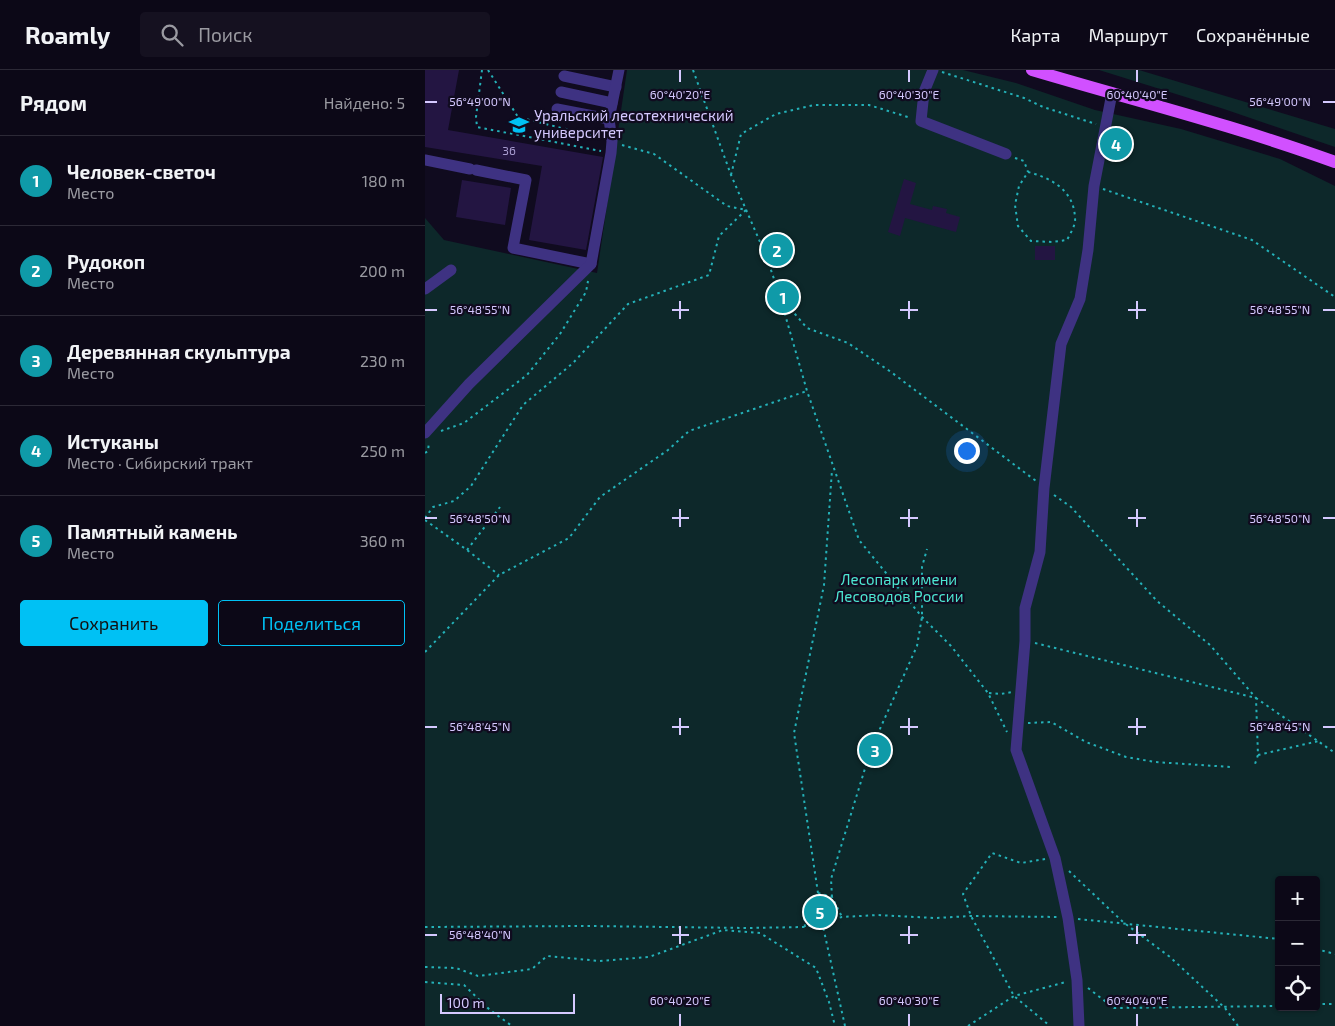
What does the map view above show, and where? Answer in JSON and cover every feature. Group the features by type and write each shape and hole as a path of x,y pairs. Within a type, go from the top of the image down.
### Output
{"main road":[{"path":"1032,70 1202,119 1297,148 1335,162"}],"street":[{"path":"430,435 469,384 591,264 612,147 609,119 619,70"},
{"path":"934,70 924,92 921,121 1006,154"},
{"path":"564,76 616,87"},
{"path":"561,92 612,103"},
{"path":"1079,1026 1077,980 1068,918 1055,858 1016,750 1025,641 1025,608 1040,552 1044,488 1061,344 1080,299 1088,250 1094,186 1112,93"},
{"path":"557,109 609,119"},
{"path":"425,160 526,180 513,248 591,264"},
{"path":"425,289 451,270"}],"path":[{"path":"482,70 476,118 477,127 612,147"},
{"path":"488,70 518,117 612,147"},
{"path":"693,70 731,175 767,258 832,468 859,540 922,618 951,646 989,693 1008,734"},
{"path":"934,70 1093,122 1102,127 1105,137"},
{"path":"731,175 741,134 776,114 814,105 869,105 921,121"},
{"path":"629,148 654,154 727,206 746,210"},
{"path":"1006,154 1024,161 1028,172"},
{"path":"1028,172 1046,177 1069,195 1076,219 1067,240 1052,242 1031,241 1018,226 1015,205 1019,186 1028,172"},
{"path":"1094,186 1252,240 1335,297"},
{"path":"499,575 425,519 433,507 454,501 471,486 523,405 573,363 628,304 709,275 719,236 746,210"},
{"path":"767,258 791,235"},
{"path":"425,453 428,451 430,435 464,423 527,374 560,334 586,292 591,264"},
{"path":"780,297 807,328 848,343 891,372 1071,507 1157,601 1210,645 1256,698 1335,752"},
{"path":"425,652 499,575 569,538 601,497 668,450 689,431 807,391"},
{"path":"818,893 794,733 824,585 832,468"},
{"path":"467,550 500,507"},
{"path":"425,927 805,927 842,917 832,897 831,879 871,749 917,646 922,618 922,567 927,549"},
{"path":"1025,641 1256,698"},
{"path":"989,693 1011,693 1020,688"},
{"path":"1255,764 1258,756 1256,698"},
{"path":"1018,724 1051,722 1086,742 1126,757 1155,762 1231,767"},
{"path":"1258,756 1319,741"},
{"path":"1050,1026 1015,996 971,916 963,894 992,853 1021,862 1055,858"},
{"path":"1069,870 1123,922 1170,957 1225,1008 1238,1026"},
{"path":"818,893 832,897"},
{"path":"805,927 803,913 808,900 818,893"},
{"path":"822,922 845,1026"},
{"path":"425,967 456,968 478,976 532,970 547,956 599,961 649,957 723,930 760,933 816,968 835,1026"},
{"path":"1320,950 1335,954"},
{"path":"968,1026 1015,996 1077,980 1114,1008 1157,1006 1225,1008 1275,1006"},
{"path":"425,982 464,985 512,1026"},
{"path":"1320,1004 1335,1004"}],"green space":[{"name":"Лесопарк имени Лесоводов России","path":"627,70 926,70 935,72 936,70 963,70 1016,83 1095,110 1181,129 1280,159 1335,186 1335,1026 425,1026 425,218 444,240 597,273"},
{"path":"1099,70 1139,70 1335,129 1335,147 1224,109"}],"building":[{"path":"425,70 459,70 448,130 603,157 586,250 529,240 542,166 425,147"},
{"path":"904,179 916,183 910,204 932,210 933,206 947,209 946,213 960,217 956,232 905,218 900,236 888,232"},
{"path":"462,180 511,188 505,225 456,217"},
{"path":"1035,246 1055,246 1055,260 1035,260"}],"place":[{"name":"Уральский лесотехнический университет","path":"519,125"},
{"name":"Истуканы","path":"1116,144"},
{"name":"Рудокоп","path":"777,250"},
{"name":"Человек-светоч","path":"783,297"},
{"name":"Деревянная скульптура","path":"875,750"},
{"name":"Памятный камень","path":"820,912"}]}
